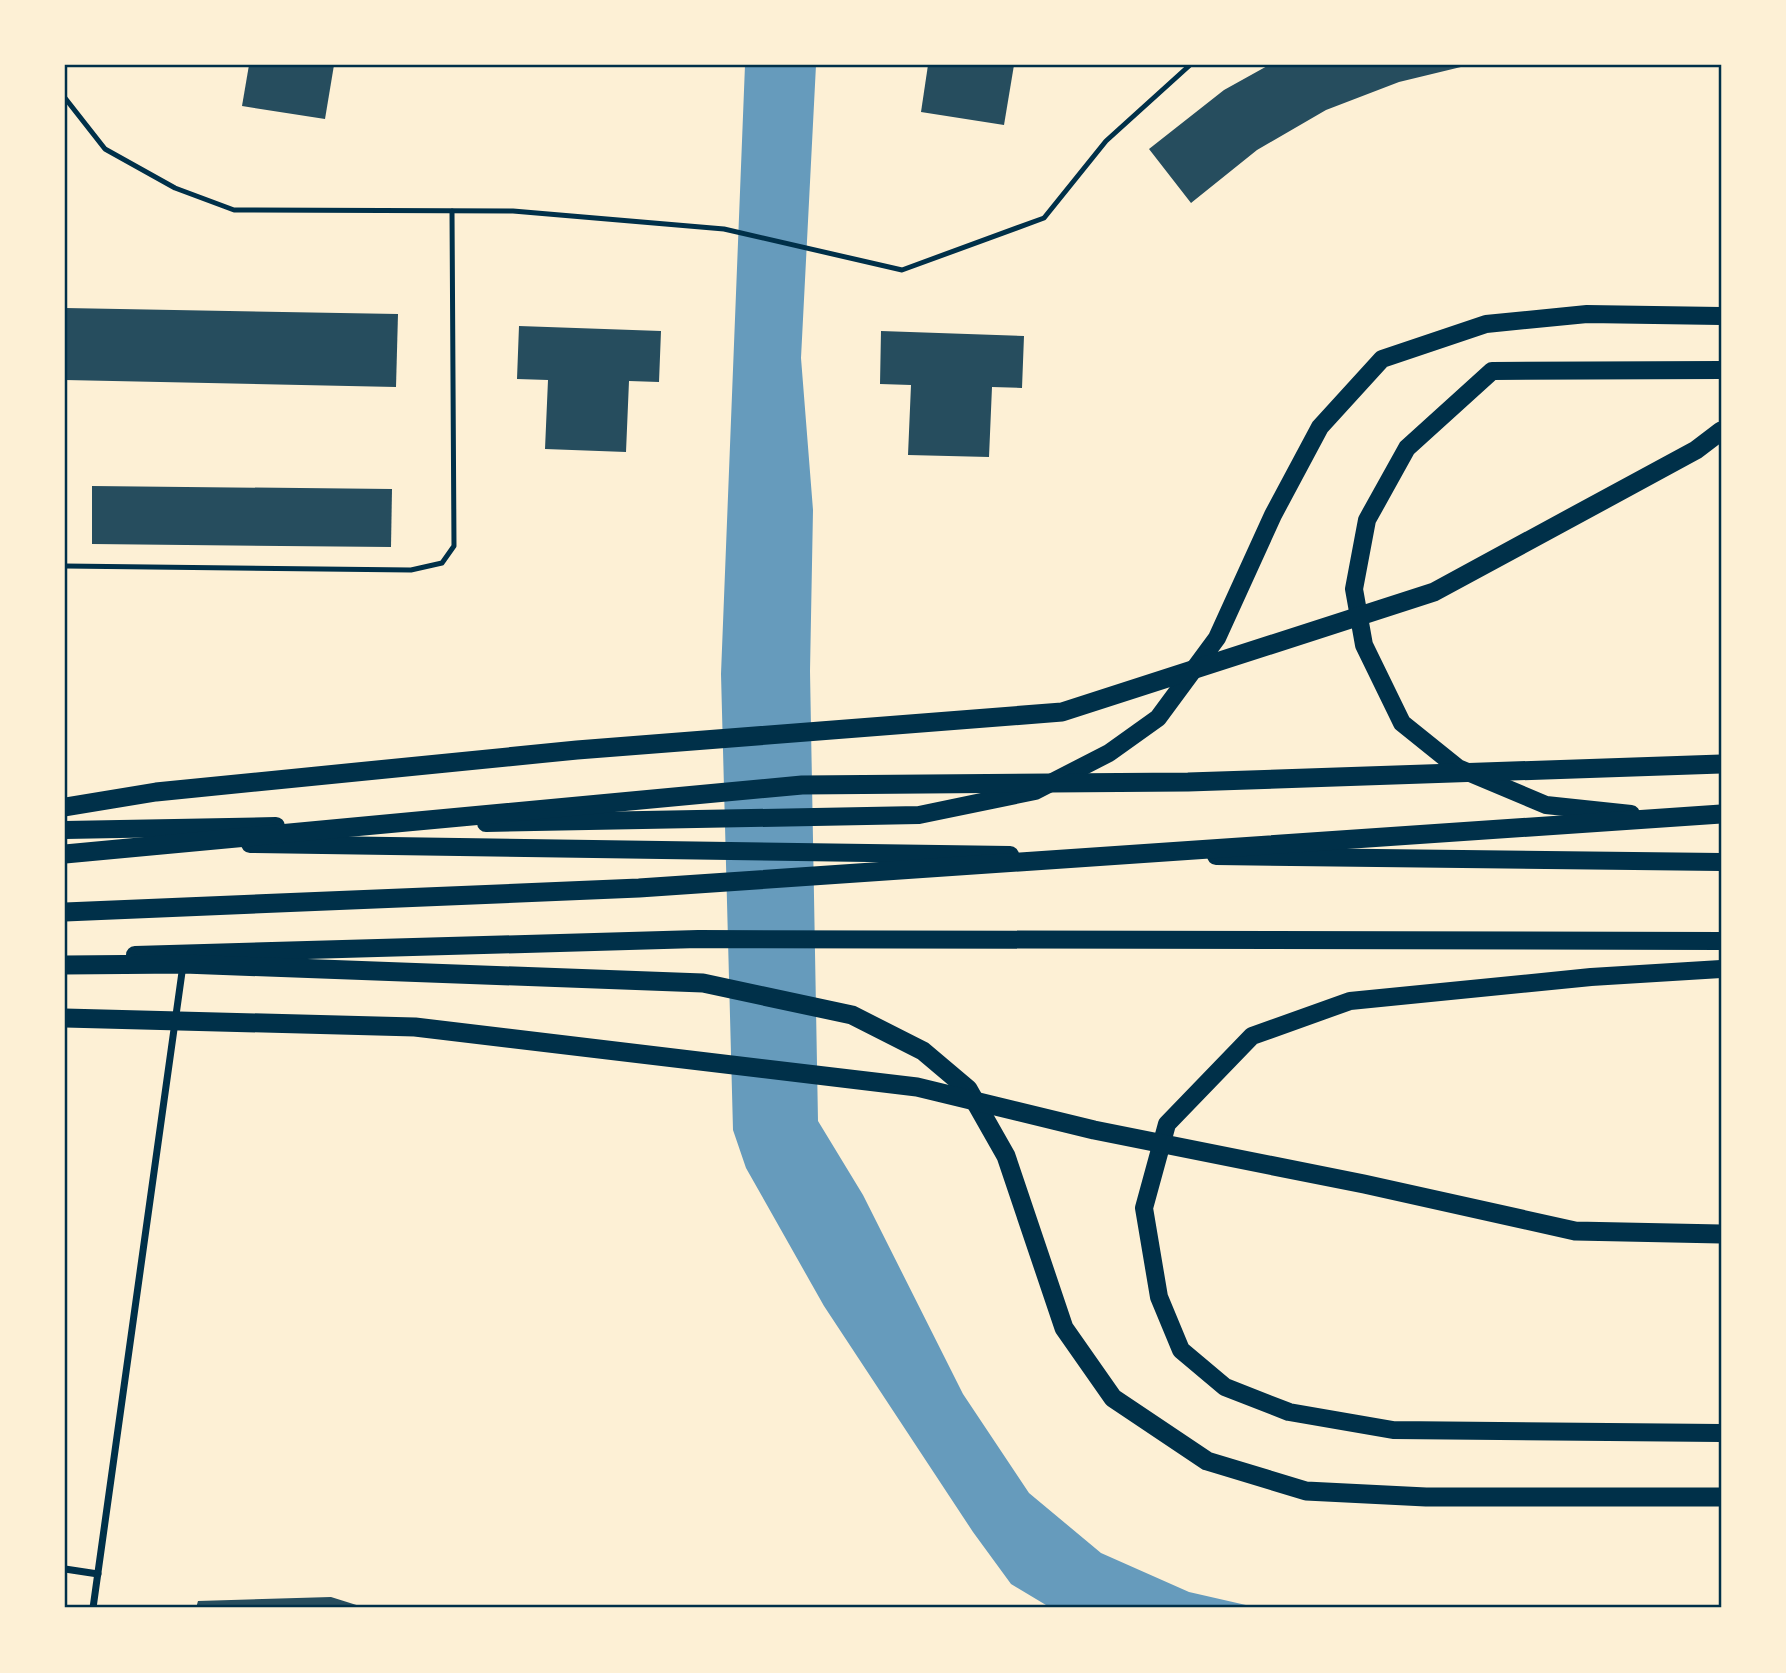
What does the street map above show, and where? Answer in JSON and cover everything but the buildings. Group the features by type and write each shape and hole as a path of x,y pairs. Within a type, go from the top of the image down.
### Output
{"highway":[{"path":"65,807 156,792 563,752 1062,712 1434,592 1696,450 1721,431"},
{"path":"65,854 802,785 1188,782 1721,764"},
{"path":"65,912 639,888 1721,814"},
{"path":"65,965 184,964 703,983 852,1015 923,1051 968,1089 1006,1156 1064,1328 1112,1398 1207,1461 1306,1491 1426,1497 1721,1497"},
{"path":"65,1018 415,1027 917,1087 1094,1130 1364,1184 1575,1231 1721,1234"}],"main road":[{"path":"65,830 919,815 1035,791 1109,753 1157,718 1217,638 1273,515 1320,427 1382,359 1486,324 1587,314 1721,316"},
{"path":"1721,370 1492,371 1407,448 1367,520 1354,589 1364,645 1402,723 1458,768 1546,805 1721,822"},
{"path":"65,842 1721,862"},
{"path":"1541,859 1721,853"},
{"path":"65,957 698,939 1721,941"},
{"path":"1721,970 1591,977 1350,1001 1252,1036 1167,1124 1144,1208 1159,1297 1181,1350 1225,1387 1289,1412 1393,1430 1721,1433"}],"street":[{"path":"93,1608 184,964"},
{"path":"65,1569 97,1574"}],"lane":[{"path":"65,97 105,149 175,188 234,210 513,211 724,229 902,271 1044,218 1105,141 1190,65"},
{"path":"65,566 411,570 442,562 454,546 452,211"}],"water":[{"path":"745,65 816,65 801,358 813,510 810,671 818,1121 863,1195 963,1394 1029,1493 1101,1553 1189,1592 1259,1608 1051,1608 1011,1584 973,1532 824,1306 746,1168 733,1130 721,674"}]}
